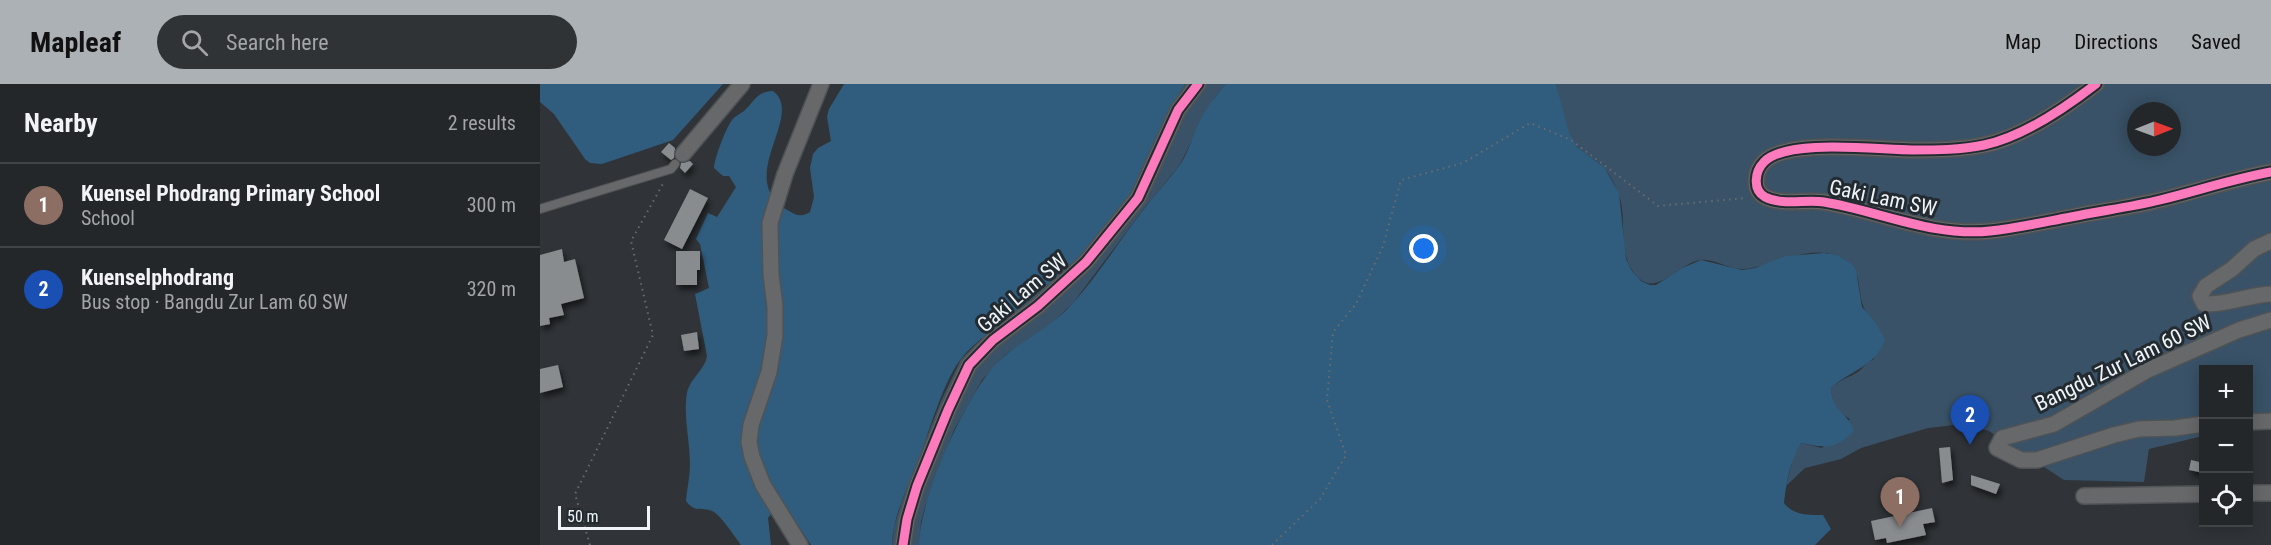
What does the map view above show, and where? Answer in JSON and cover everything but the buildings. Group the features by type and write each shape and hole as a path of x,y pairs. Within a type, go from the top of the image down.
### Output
{"street":[{"path":"676,162 741,84"},
{"path":"800,545 763,485 749,442 751,425 769,372 775,335 770,223 785,174 821,84"},
{"name":"Gaki Lam SW","path":"903,545 907,519 917,486 969,365 993,340 1038,306 1086,262 1138,198 1178,110 1198,84"},
{"name":"Gaki Lam SW","path":"2096,84 2073,102 2016,134 1985,145 1952,150 1827,147 1801,148 1782,152 1767,159 1756,176 1758,190 1764,196 1776,200 1821,202 1865,210 1909,224 1946,230 1988,231 2158,201 2271,172"},
{"name":"Bangdu Zur Lam 60 SW","path":"2271,241 2254,249 2232,269 2206,286 2200,296 2204,304 2218,304 2271,294"},
{"name":"Bangdu Zur Lam 60 SW","path":"2199,425 2139,429 2037,460 2021,460 1996,448 2002,438 2054,424 2146,371 2239,330 2271,320"},
{"path":"2253,422 2271,421"},
{"path":"2253,494 2271,493"},
{"path":"2084,496 2199,494"}],"lane":[{"path":"540,209 676,162"}],"path":[{"path":"1272,545 1320,499 1346,455 1327,400 1333,332 1356,304 1383,246 1401,180 1463,163 1530,123 1571,140 1658,206 1764,196"},
{"path":"590,545 575,494 653,335 631,241 676,162"}],"shaded area":[{"path":"540,84 723,84 673,140 602,164 590,163 585,159 554,114 540,102"},
{"path":"844,84 1185,84 1167,116 1137,182 1107,228 1067,268 975,344 957,365 944,390 902,501 895,522 892,545 811,545 781,500 768,518 771,545 741,545 715,513 693,507 686,501 690,473 687,393 707,356 695,294 709,288 700,244 696,239 708,213 717,217 736,187 729,176 723,176 714,168 726,130 733,119 759,95 768,91 773,91 781,102 781,116 768,166 767,183 773,198 789,211 800,215 810,212 814,197 810,168 813,154 818,148 831,141 827,117 829,109"},
{"path":"1185,84 1226,84 1214,98 1179,166 1073,303 1053,322 1005,355 982,380 954,430 925,507 919,545 892,545 894,527 902,500 941,401 961,359 1086,250 1143,170 1171,105"},
{"path":"1226,84 1556,84 1569,133 1577,147 1604,167 1619,193 1626,259 1632,271 1641,281 1656,285 1682,268 1701,260 1742,270 1755,268 1786,256 1824,253 1837,255 1852,264 1856,270 1862,307 1875,322 1885,339 1876,356 1831,388 1834,403 1854,431 1841,442 1830,446 1801,443 1789,473 1784,503 1797,513 1823,515 1831,529 1815,545 919,545 927,502 946,449 985,378 997,363 1015,347 1055,320 1082,293 1148,203 1179,166 1204,113"},
{"path":"1556,84 2271,84 2271,421 2253,425 2253,365 2199,365 2199,437 2149,449 2144,482 2064,480 1989,431 1963,424 1928,428 1861,448 1841,459 1805,468 1786,486 1794,455 1801,443 1822,448 1850,419 1836,407 1831,388 1858,372 1874,359 1875,322 1867,314 1863,305 1858,277 1854,269 1848,262 1837,256 1814,253 1744,269 1700,260 1658,282 1642,281 1634,273 1625,254 1622,210 1616,187 1605,169 1578,147 1571,138"}],"cycle path":[{"path":"903,545 907,519 917,486 969,365 993,340 1038,306 1086,262 1138,198 1178,110 1198,84"},
{"path":"2096,84 2071,103 2028,129 1999,141 1975,147 1912,150 1834,147 1792,150 1776,155 1761,166 1756,180 1758,190 1772,200 1824,202 1926,227 1968,232 2010,228 2138,205 2271,172"}],"place":[{"name":"Kuenselphodrang","path":"1970,445"},
{"name":"Kuensel Phodrang Primary School","path":"1900,527"}]}
